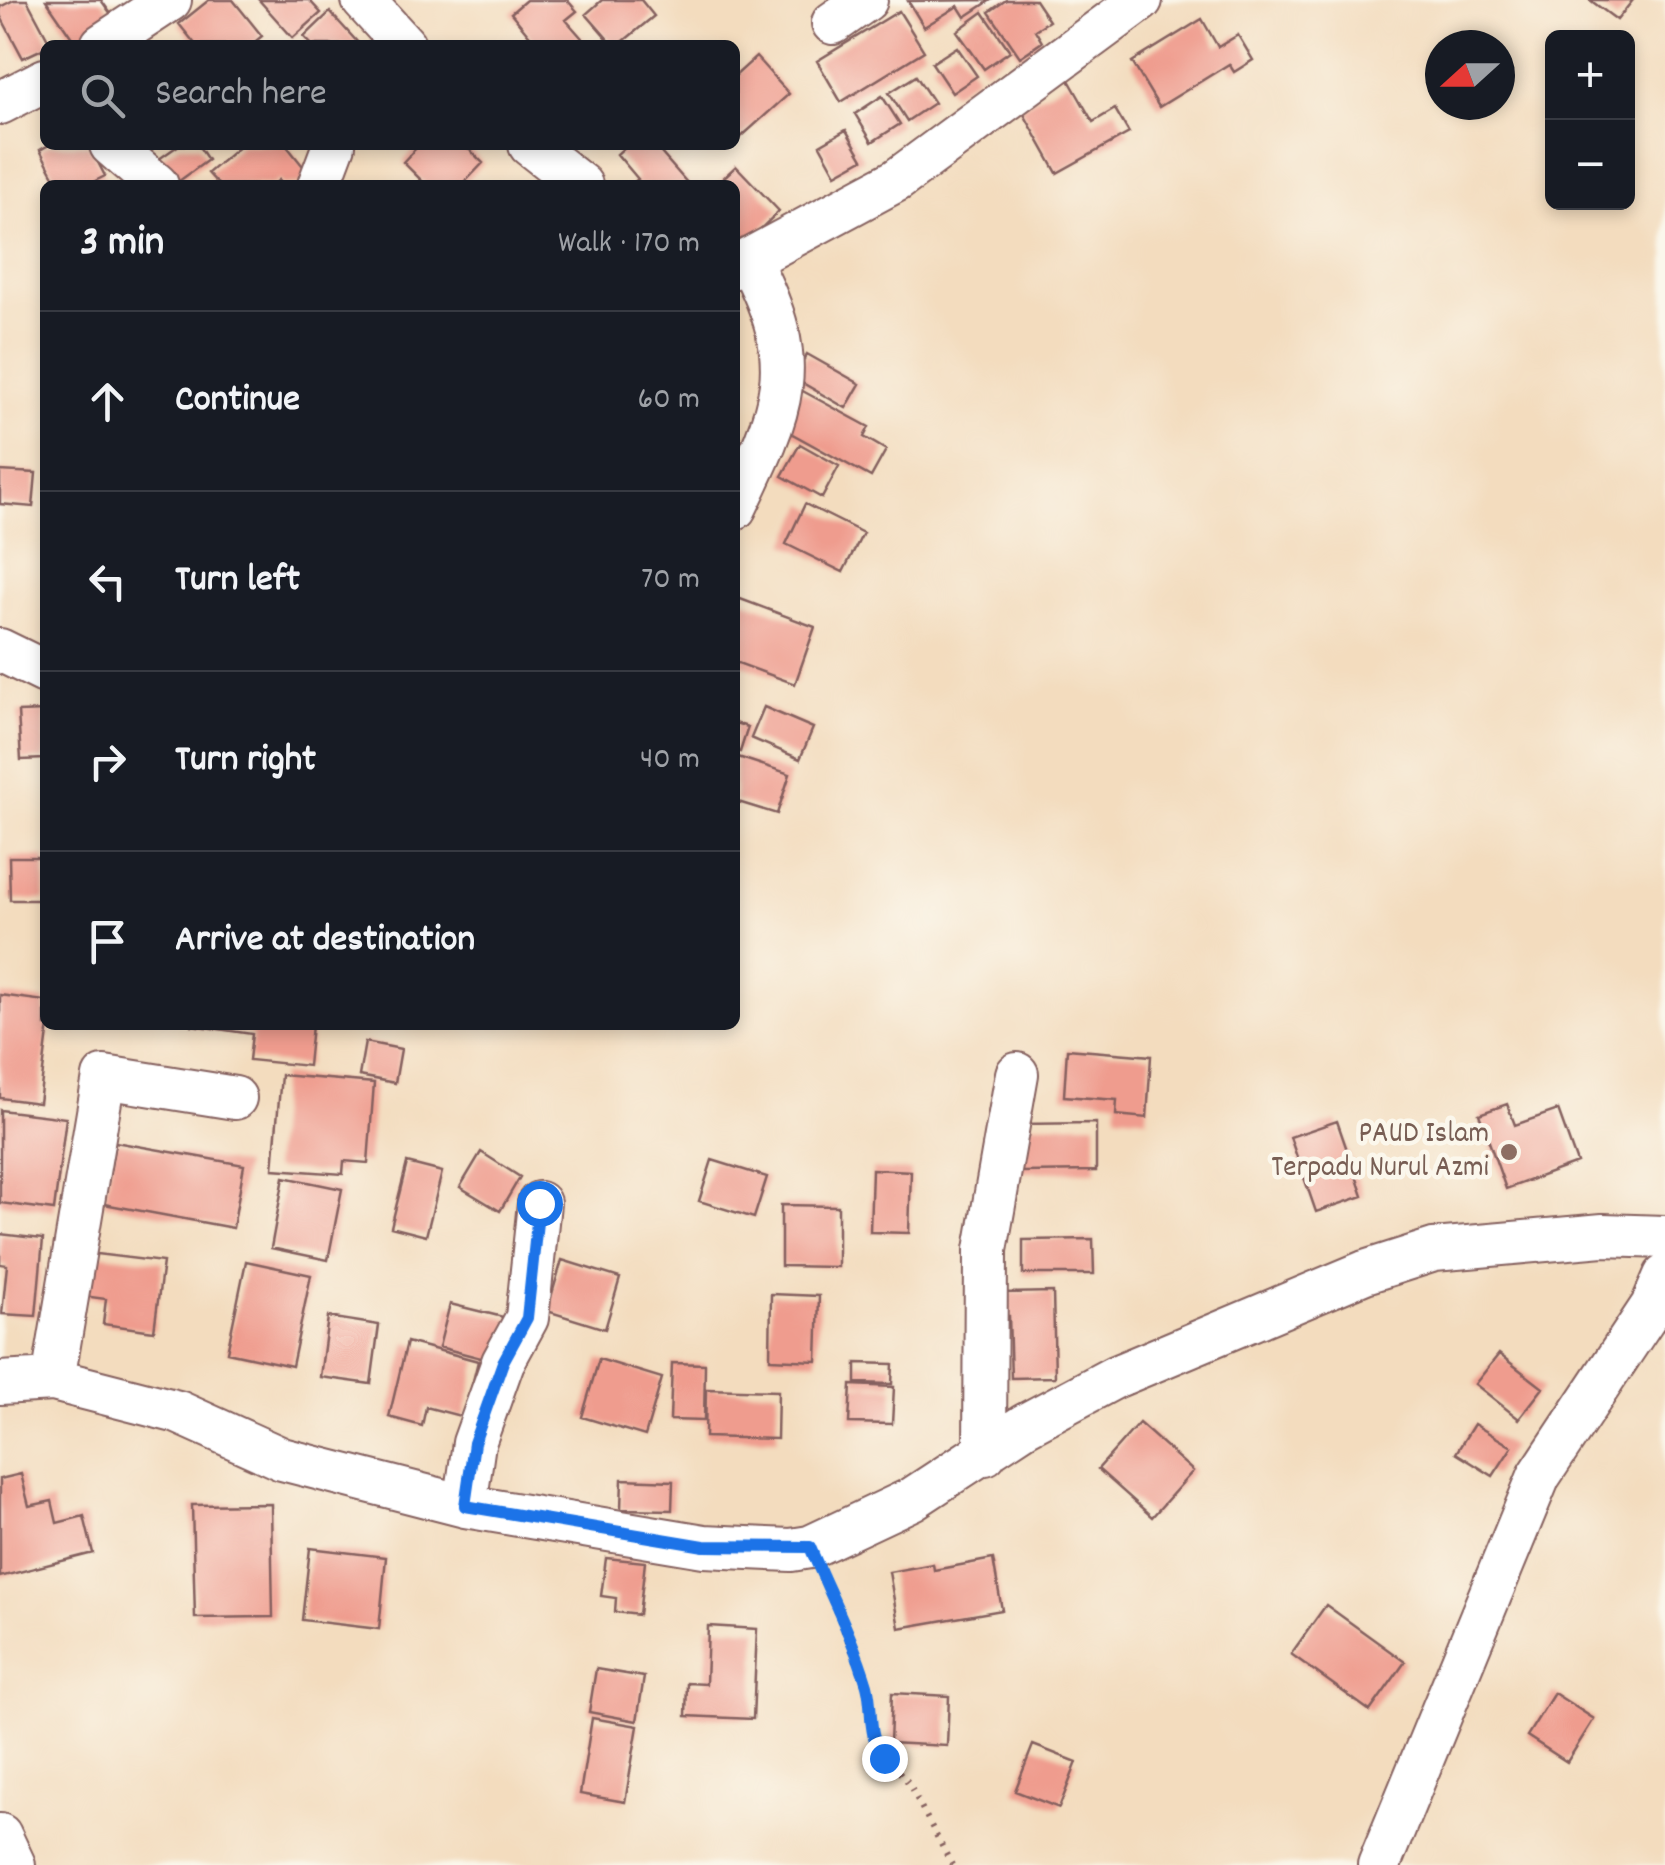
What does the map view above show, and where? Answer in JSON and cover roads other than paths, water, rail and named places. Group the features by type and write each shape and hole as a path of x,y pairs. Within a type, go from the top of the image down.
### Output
{"street":[{"path":"110,40 170,0"},
{"path":"363,0 399,40"},
{"path":"740,498 768,439 784,374 784,350 771,303 742,265 897,180 1141,0"},
{"path":"0,103 40,83"},
{"path":"118,150 151,180"},
{"path":"321,180 332,150"},
{"path":"536,150 576,180"},
{"path":"0,650 40,670"},
{"path":"986,1454 986,1250 1017,1074"},
{"path":"52,1380 104,1077 235,1098"},
{"path":"465,1506 474,1443 503,1362 527,1318 539,1203"},
{"path":"0,1383 52,1380 178,1412 282,1459 465,1506 704,1546 810,1547 912,1499 986,1454 1024,1425 1115,1377 1255,1314 1417,1255 1434,1250 1603,1235 1665,1237"},
{"path":"1379,1865 1538,1476 1652,1306 1665,1276"},
{"path":"0,1836 14,1865"}],"place":[{"name":"PAUD Islam Terpadu Nurul Azmi","path":"1509,1152"}]}
